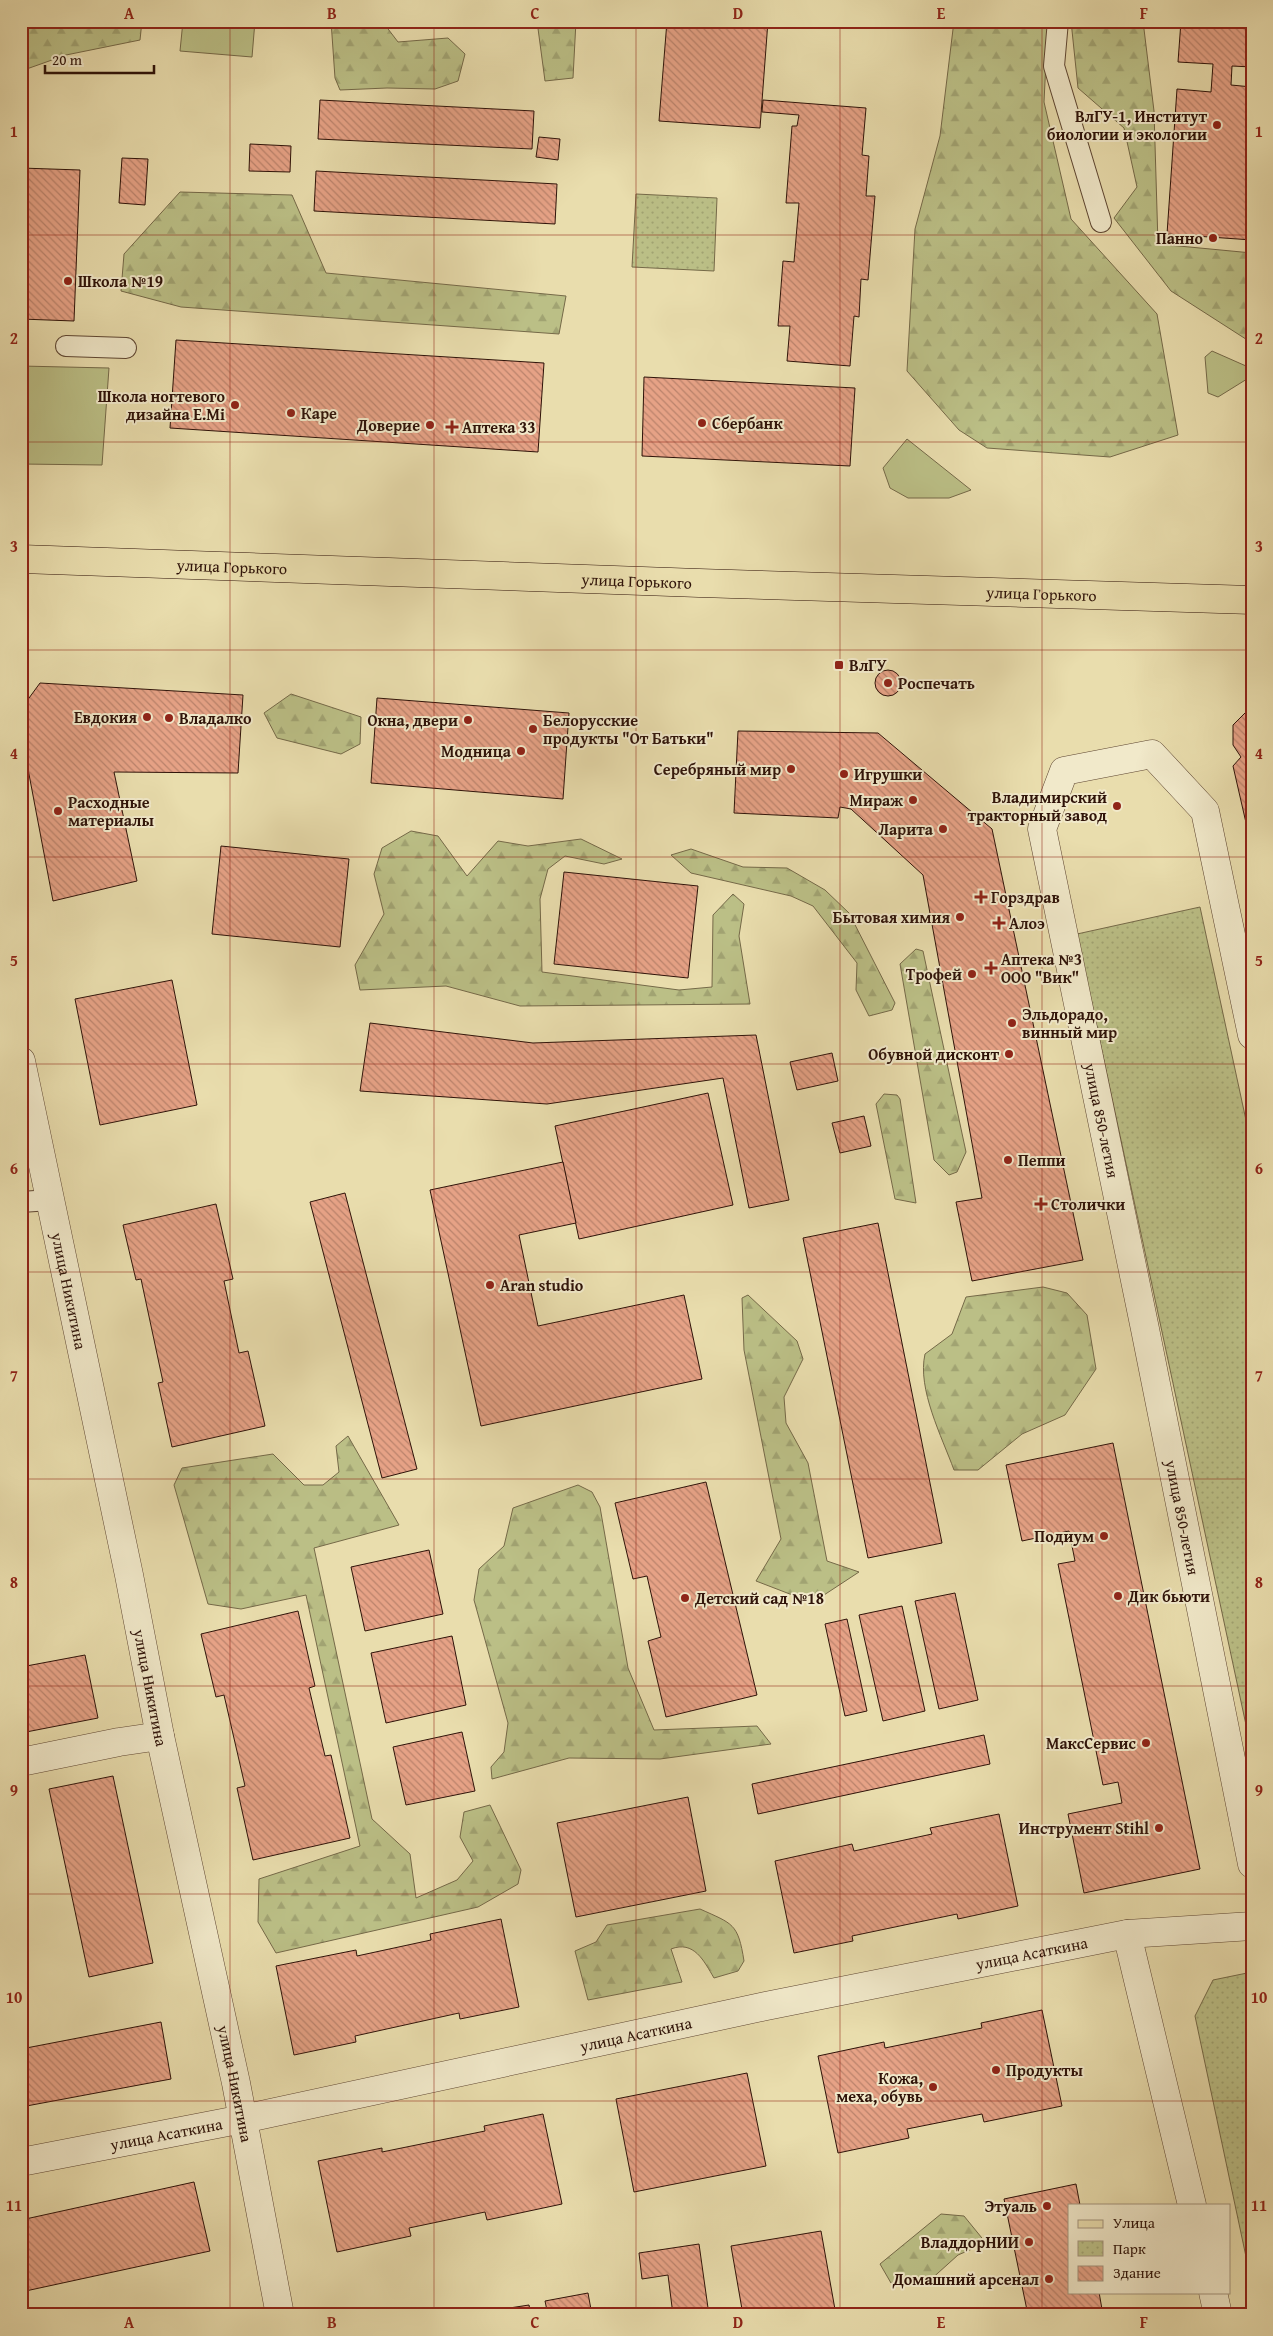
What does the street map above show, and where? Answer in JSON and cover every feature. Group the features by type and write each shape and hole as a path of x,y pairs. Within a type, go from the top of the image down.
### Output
{"main road":[{"name":"улица Горького","path":"21,559 1252,600"}],"street":[{"name":"улица 850-летия","path":"1252,1035 1205,811 1152,754 1064,771 1042,829 1147,1338 1252,1864"},
{"name":"улица Никитина","path":"21,1061 129,1575 160,1736 243,2119 280,2315"},
{"path":"21,1762 119,1742 160,1736"},
{"name":"улица Асаткина","path":"21,2162 243,2119 766,2006 1127,1934 1252,1926"},
{"path":"1127,1934 1192,2204"},
{"path":"1213,2294 1218,2315"}],"lane":[{"path":"1058,21 1054,66 1101,222"},
{"path":"66,346 126,348"},
{"path":"21,1202 50,1200"}],"green space":[{"path":"21,21 142,21 140,40 66,55 21,71"},
{"path":"183,21 255,21 252,57 180,51"},
{"path":"331,21 382,21 398,42 448,38 465,54 458,81 435,89 387,88 340,90 335,78"},
{"path":"537,21 576,21 573,78 545,81"},
{"path":"954,21 1048,21 1044,102 1071,219 1157,314 1178,435 1110,457 987,448 959,430 907,371 915,229 940,136"},
{"path":"1071,21 1143,21 1154,111 1158,244 1252,253 1252,343 1171,291 1114,218 1137,187 1124,128 1078,88"},
{"path":"180,192 292,195 326,273 566,296 559,334 181,307 121,291 124,254"},
{"path":"636,194 717,198 714,271 632,267"},
{"path":"1212,351 1246,366 1247,379 1218,397 1208,393 1205,357"},
{"path":"21,366 109,368 102,465 21,464"},
{"path":"907,439 971,490 949,498 908,498 890,488 883,468"},
{"path":"291,694 361,717 360,744 341,754 277,738 264,713"},
{"path":"411,831 438,836 467,876 498,841 528,846 581,839 622,859 604,864 565,856 548,869 540,899 542,972 679,990 712,987 713,915 733,894 744,904 739,936 750,1004 520,1006 446,986 360,990 355,965 384,914 374,874 382,848"},
{"path":"691,849 743,867 787,868 825,890 849,913 895,1003 892,1010 869,1016 856,990 857,963 813,906 791,896 691,873 671,855"},
{"path":"1200,907 1252,1148 1252,1753 1077,934"},
{"path":"916,949 923,951 966,1152 957,1172 949,1175 934,1160 900,964"},
{"path":"884,1094 897,1095 900,1099 916,1203 895,1199 876,1104"},
{"path":"1043,1287 1067,1293 1087,1315 1096,1369 1065,1415 1022,1434 978,1470 954,1470 927,1397 923,1368 925,1354 952,1334 966,1297"},
{"path":"748,1295 797,1341 803,1359 784,1397 786,1423 808,1463 827,1561 859,1572 824,1595 795,1596 756,1581 781,1539 744,1350 742,1298"},
{"path":"348,1436 399,1525 314,1548 372,1819 410,1854 416,1898 457,1880 473,1861 460,1837 464,1812 490,1805 521,1870 518,1884 478,1907 276,1953 258,1922 259,1879 360,1846 306,1595 241,1609 208,1604 174,1485 182,1468 273,1454 304,1485 323,1485 339,1472 336,1446"},
{"path":"578,1485 592,1492 600,1507 628,1668 654,1730 757,1726 771,1744 660,1759 569,1758 492,1779 491,1767 504,1752 508,1723 474,1600 479,1569 504,1546 513,1508"},
{"path":"700,1909 727,1922 736,1932 742,1948 744,1961 738,1971 714,1978 697,1954 686,1947 679,1947 671,1949 682,1982 588,2000 575,1951 596,1942 607,1925"},
{"path":"1252,1972 1252,2285 1195,2016 1213,1980"},
{"path":"941,2214 964,2216 986,2243 958,2255 928,2282 891,2283 880,2264"}],"building":[{"path":"667,21 768,21 760,128 659,121"},
{"path":"1181,21 1252,21 1252,67 1232,66 1231,85 1252,87 1252,240 1167,234 1177,89 1211,92 1213,64 1178,62"},
{"path":"320,100 534,111 532,149 318,139"},
{"path":"763,100 866,108 862,155 869,156 866,196 875,196 868,280 861,279 859,317 854,316 850,366 787,361 790,326 778,326 783,261 794,262 799,203 786,203 792,126 797,126 799,115 762,112"},
{"path":"539,137 560,139 558,160 536,157"},
{"path":"250,144 291,146 290,172 249,171"},
{"path":"122,158 148,159 145,205 119,203"},
{"path":"21,168 80,170 74,321 21,319"},
{"path":"316,171 557,184 555,224 314,211"},
{"path":"176,340 544,363 538,452 170,428"},
{"path":"644,377 855,388 850,466 642,456"},
{"name":"Роспечать","path":"888,670 897,674 901,683 897,692 888,696 879,692 875,683 879,674"},
{"path":"40,683 243,695 238,773 114,772 137,881 53,901 21,732 21,709"},
{"path":"377,698 569,713 563,799 371,783"},
{"path":"1252,710 1252,849 1233,766 1241,757 1233,745 1233,725 1247,711"},
{"path":"738,731 878,733 992,829 1083,1260 972,1281 956,1202 982,1198 923,875 851,809 840,807 838,818 734,813"},
{"path":"221,846 349,859 340,947 212,934"},
{"path":"564,872 698,886 688,978 554,964"},
{"path":"172,980 197,1105 100,1125 75,999"},
{"path":"370,1023 533,1043 756,1035 789,1200 749,1208 723,1078 547,1104 360,1091"},
{"path":"832,1053 838,1081 797,1090 790,1062"},
{"path":"708,1093 733,1205 579,1239 555,1126"},
{"path":"864,1116 871,1146 840,1153 832,1123"},
{"path":"563,1162 576,1223 519,1235 538,1326 684,1295 702,1379 481,1426 430,1190"},
{"path":"345,1193 417,1469 382,1478 310,1202"},
{"path":"216,1204 233,1279 224,1281 239,1353 248,1351 265,1426 172,1447 158,1383 163,1382 141,1279 136,1280 123,1225"},
{"path":"878,1223 942,1543 868,1558 803,1238"},
{"path":"1113,1443 1200,1869 1084,1893 1068,1814 1122,1803 1118,1782 1103,1785 1058,1564 1075,1561 1069,1531 1022,1541 1006,1465"},
{"path":"706,1482 757,1695 666,1717 648,1641 661,1637 647,1576 633,1579 615,1503"},
{"path":"429,1550 443,1614 365,1631 351,1567"},
{"path":"955,1593 978,1700 939,1709 915,1601"},
{"path":"902,1606 925,1711 883,1721 859,1615"},
{"path":"298,1611 315,1686 309,1688 325,1756 331,1755 350,1838 253,1860 237,1788 245,1786 224,1695 216,1697 201,1634"},
{"path":"847,1619 867,1711 845,1716 825,1624"},
{"path":"452,1636 466,1705 386,1723 371,1653"},
{"path":"85,1655 98,1718 21,1733 21,1667"},
{"path":"462,1732 475,1791 406,1805 393,1747"},
{"path":"984,1735 990,1764 758,1814 752,1784"},
{"path":"113,1776 153,1963 89,1977 49,1789"},
{"path":"688,1797 706,1891 576,1917 557,1823"},
{"path":"999,1814 1018,1906 958,1919 957,1914 852,1936 853,1941 794,1953 775,1861 852,1844 854,1851 932,1834 930,1828"},
{"path":"501,1919 519,2007 460,2019 459,2013 355,2036 356,2042 294,2055 276,1966 356,1950 357,1956 431,1940 430,1934"},
{"path":"1042,2010 1062,2106 984,2122 982,2114 907,2129 909,2138 838,2153 818,2056 884,2042 885,2048 982,2028 981,2023"},
{"path":"161,2022 171,2079 21,2107 21,2049"},
{"path":"747,2073 766,2166 634,2192 616,2099"},
{"path":"543,2114 562,2204 487,2220 485,2212 409,2228 411,2236 337,2252 318,2161 382,2148 382,2152 485,2131 484,2126"},
{"path":"194,2182 210,2251 21,2292 21,2220"},
{"path":"1076,2184 1080,2204 1068,2204 1068,2294 1099,2294 1103,2315 1028,2315 1004,2199"},
{"path":"821,2231 836,2315 743,2315 731,2246"},
{"path":"699,2244 709,2315 673,2315 668,2275 642,2279 639,2253"},
{"path":"588,2293 592,2315 548,2315 545,2301"},
{"path":"529,2305 531,2315 504,2315 503,2309"}],"place":[{"name":"ВлГУ-1, Институт биологии и экологии","path":"1217,125"},
{"name":"Панно","path":"1213,238"},
{"name":"Школа №19","path":"68,281"},
{"name":"Школа ногтевого дизайна E.Mi","path":"235,405"},
{"name":"Каре","path":"291,413"},
{"name":"Сбербанк","path":"702,423"},
{"name":"Доверие","path":"430,425"},
{"name":"Аптека 33","path":"452,427"},
{"name":"ВлГУ","path":"839,665"},
{"name":"Роспечать","path":"888,683"},
{"name":"Евдокия","path":"147,717"},
{"name":"Владалко","path":"169,718"},
{"name":"Окна, двери","path":"468,720"},
{"name":"Белорусские продукты \"От Батьки\"","path":"533,729"},
{"name":"Модница","path":"521,751"},
{"name":"Серебряный мир","path":"791,769"},
{"name":"Игрушки","path":"844,774"},
{"name":"Мираж","path":"913,800"},
{"name":"Владимирский тракторный завод","path":"1117,806"},
{"name":"Расходные материалы","path":"58,811"},
{"name":"Ларита","path":"943,829"},
{"name":"Горздрав","path":"981,897"},
{"name":"Бытовая химия","path":"960,917"},
{"name":"Алоэ","path":"999,923"},
{"name":"Аптека №3 ООО \"Вик\"","path":"991,968"},
{"name":"Трофей","path":"972,974"},
{"name":"Эльдорадо, винный мир","path":"1012,1023"},
{"name":"Обувной дисконт","path":"1009,1054"},
{"name":"Пеппи","path":"1008,1160"},
{"name":"Столички","path":"1041,1204"},
{"name":"Aran studio","path":"490,1285"},
{"name":"Подиум","path":"1104,1536"},
{"name":"Дик бьюти","path":"1118,1596"},
{"name":"Детский сад №18","path":"685,1598"},
{"name":"МаксСервис","path":"1146,1743"},
{"name":"Инструмент Stihl","path":"1159,1828"},
{"name":"Продукты","path":"996,2070"},
{"name":"Кожа, меха, обувь","path":"933,2087"},
{"name":"Этуаль","path":"1047,2206"},
{"name":"ВладдорНИИ","path":"1029,2242"},
{"name":"Домашний арсенал","path":"1049,2279"}]}
